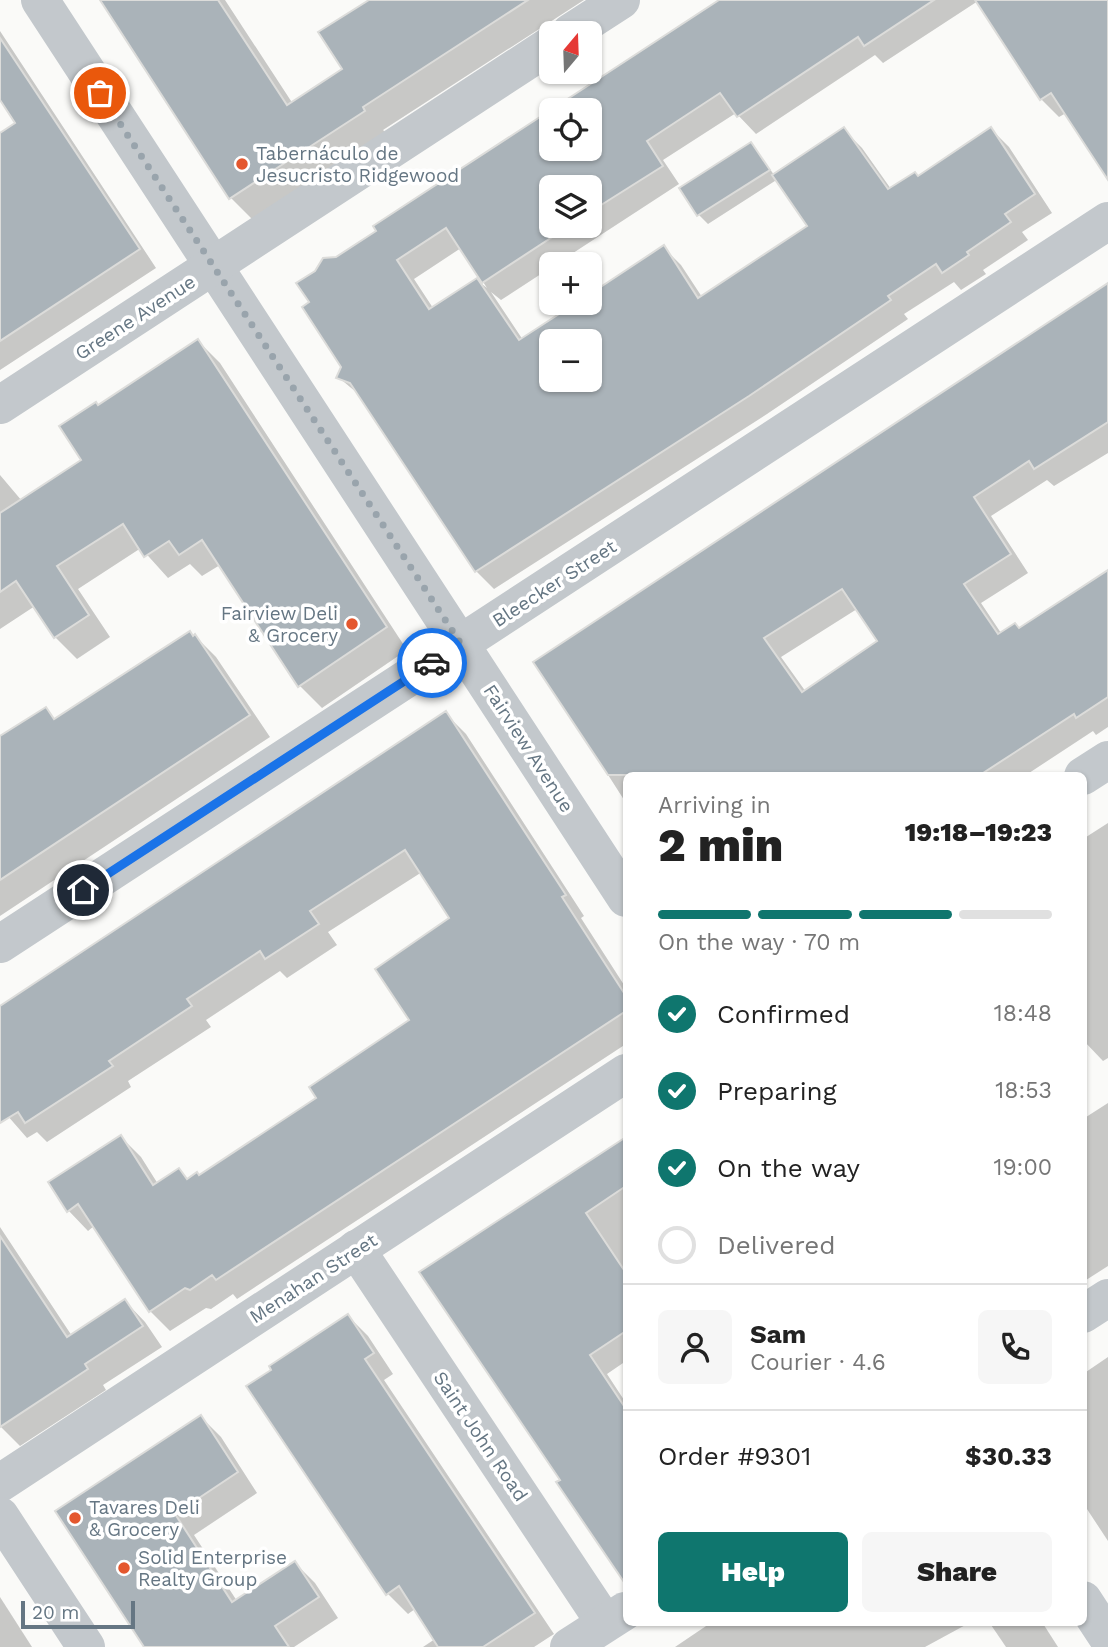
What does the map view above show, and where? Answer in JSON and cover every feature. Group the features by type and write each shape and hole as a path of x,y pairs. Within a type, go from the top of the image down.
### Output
{"street":[{"name":"Fairview Avenue","path":"40,0 623,893"},
{"path":"589,21 621,0"},
{"name":"Greene Avenue","path":"0,405 539,54"},
{"name":"Bleecker Street","path":"0,944 1108,221"},
{"path":"1087,773 1108,760"},
{"name":"Menahan Street","path":"0,1483 623,1075"},
{"name":"Saint John Road","path":"356,1249 616,1616"},
{"path":"1087,1311 1108,1298"},
{"path":"0,1516 86,1647"},
{"path":"1087,1606 1108,1637"},
{"path":"569,1647 616,1616"}],"building":[{"path":"100,0 218,0 287,105 342,69 318,32 369,0 528,0 363,107 365,111 229,199"},
{"path":"719,0 934,0 864,46 858,37 737,117 720,93 647,141 663,166 602,204 602,175 539,175 539,238 551,238 482,283 446,228 397,260 429,309 477,278 519,340 558,315 602,315 602,286 664,245 698,298 807,226 772,175 844,127 888,189 915,172 918,176 991,127 1035,194 1005,214 1011,222 967,252 969,255 942,273 936,264 888,296 891,300 749,396 475,572 350,383 336,378 341,367 302,307 309,302 296,283 315,271 323,258 336,257 376,231 373,226 539,118 539,161 602,161 602,98 569,98 590,84 602,84 602,76"},
{"path":"975,0 1108,0 1108,180 1051,93 1040,100"},
{"path":"0,38 140,249 0,341 0,133 15,123 0,100"},
{"path":"751,142 770,170 697,216 679,188"},
{"path":"1108,283 1108,422 1034,469 1029,461 974,497 1011,554 964,584 998,634 1015,623 1019,628 1108,570 1108,697 1076,718 1074,714 985,772 623,772 623,775 608,775 533,662","holes":["842,589 877,641 802,692 764,638"]},
{"path":"198,339 387,627 298,687 202,540 179,555 169,541 144,557 123,524 57,566 89,615 54,638 16,581 0,592 0,513 81,460 59,426 96,402 98,405"},
{"path":"190,631 193,636 195,634 250,715 0,880 0,736 46,707 54,719"},
{"path":"446,711 566,895 562,897 623,991 623,1013 216,1280 212,1275 190,1290 185,1288 149,1312 78,1204 67,1212 48,1182 121,1135 153,1185 179,1168 187,1179 197,1172 199,1175 272,1127 316,1098 309,1087 409,1020 375,969 449,918 405,850 310,911 319,924 265,959 260,951 187,999 192,1006 109,1061 113,1066 25,1123 18,1112 0,1123 0,1006"},
{"path":"623,1139 623,1188 586,1213 623,1268 623,1333 590,1355 623,1404 623,1581 556,1482 560,1480 419,1272"},
{"path":"0,1236 67,1337 125,1299 143,1326 85,1364 88,1369 0,1427"},
{"path":"348,1314 374,1353 365,1359 535,1613 483,1647 438,1647 399,1586 386,1595 246,1386 271,1370 269,1366"},
{"path":"201,1415 238,1472 175,1514 232,1602 295,1561 319,1597 275,1626 289,1647 144,1647 55,1511"}],"way so far":[{"path":"100,93 461,644 432,663"}],"place":[{"name":"Tabernáculo de Jesucristo Ridgewood","path":"242,164"},
{"name":"Fairview Deli & Grocery","path":"352,624"},
{"name":"Tavares Deli & Grocery","path":"75,1518"},
{"name":"Solid Enterprise Realty Group","path":"124,1568"}],"route":[{"path":"83,890 432,663"}]}
